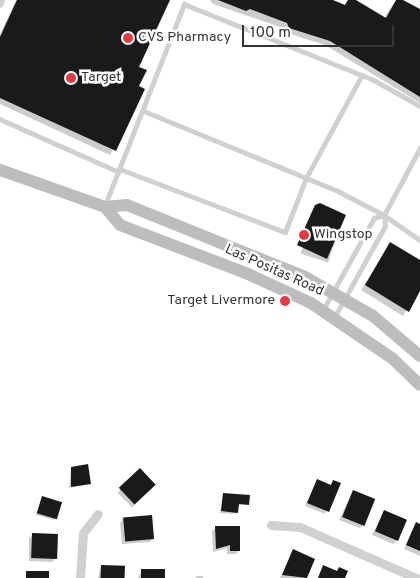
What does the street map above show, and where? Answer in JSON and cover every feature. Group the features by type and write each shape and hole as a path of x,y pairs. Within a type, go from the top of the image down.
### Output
{"main road":[{"name":"Las Positas Road","path":"0,170 105,207 127,206 305,277 373,316 420,356"},
{"name":"Las Positas Road","path":"105,207 120,225 248,274 335,316 393,359 420,385"}],"street":[{"path":"80,578 83,532 98,514"},
{"path":"271,525 300,527 416,578"}],"lane":[{"path":"0,5 2,0"},
{"path":"105,207 144,112 185,2 362,74 420,106"},
{"path":"0,119 120,171 285,232 306,178 362,74"},
{"path":"144,112 306,178 384,215 420,240"},
{"path":"335,316 385,226 384,215 420,148"},
{"path":"323,310 374,218 384,215"}],"building":[{"name":"Target","path":"17,0 170,0 139,67 147,70 139,86 145,89 116,151 0,98 0,37"},
{"path":"218,0 333,0 345,5 348,0 356,0 386,18 396,0 403,0 420,9 420,97 330,41 289,28 287,23 250,9 246,11"},
{"path":"320,203 346,215 327,259 297,245 315,205"},
{"path":"390,242 420,260 420,291 409,312 365,285"},
{"path":"88,464 91,484 71,487 71,467"},
{"path":"140,468 156,485 134,505 119,488"},
{"path":"317,479 331,485 333,480 341,483 329,512 307,503"},
{"path":"353,490 375,499 364,526 342,517"},
{"path":"223,493 250,495 249,505 239,504 238,513 221,511"},
{"path":"42,496 62,502 57,519 37,513"},
{"path":"384,510 407,520 398,541 375,531"},
{"path":"152,515 154,539 125,541 123,518"},
{"path":"416,522 420,524 420,551 406,545"},
{"path":"215,526 240,526 240,551 230,551 230,545 216,549"},
{"path":"32,533 58,534 57,559 31,558"},
{"path":"293,549 315,559 307,578 282,575"},
{"path":"101,565 125,566 125,578 101,578"},
{"path":"323,565 337,571 339,567 348,571 345,578 318,578"},
{"path":"141,569 165,569 165,578 141,578"},
{"path":"26,571 49,571 49,578 26,578"}],"place":[{"name":"CVS Pharmacy","path":"128,38"},
{"name":"Target","path":"71,78"},
{"name":"Wingstop","path":"304,235"},
{"name":"Target Livermore","path":"285,301"}]}
